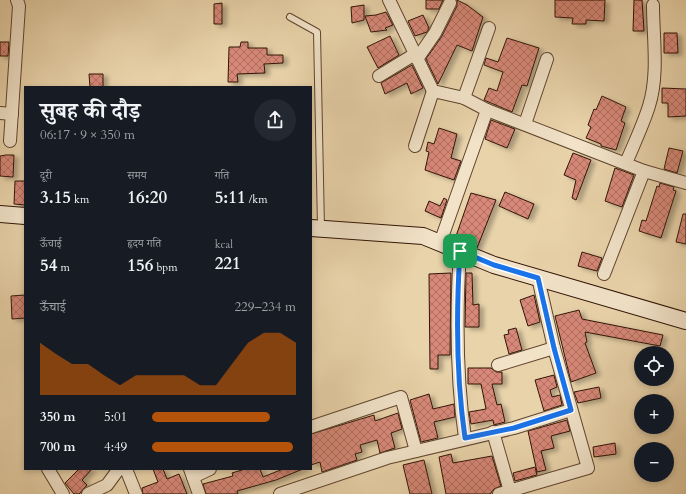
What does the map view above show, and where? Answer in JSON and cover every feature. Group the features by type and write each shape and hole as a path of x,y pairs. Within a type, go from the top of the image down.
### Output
{"street":[{"path":"10,141 19,6 17,0"},
{"path":"391,0 432,90 415,146"},
{"path":"378,76 416,56 435,33 450,3"},
{"path":"626,163 649,106 652,90 654,76 653,5"},
{"path":"464,98 489,28"},
{"path":"525,124 547,58"},
{"path":"432,90 464,98 487,110 644,171 686,183"},
{"path":"440,243 487,110"},
{"path":"0,113 12,114"},
{"path":"604,274 644,171"},
{"path":"0,214 24,216"},
{"path":"316,228 423,236 494,265 686,321"},
{"path":"460,251 457,319 459,396 465,438"},
{"path":"493,432 505,492 588,468 554,348 538,278"},
{"path":"498,366 554,348"},
{"path":"312,427 401,397 416,451"},
{"path":"280,494 387,458 493,432 571,410"},
{"path":"49,470 63,494"},
{"path":"88,494 107,485 120,470"},
{"path":"122,470 136,494"},
{"path":"199,494 191,473 205,470"}],"lane":[{"path":"290,17 317,32 316,228"}],"building":[{"path":"426,0 443,0 439,9 426,9"},
{"path":"457,0 467,5 483,17 472,51 457,45 438,84 426,59 442,36 457,6"},
{"path":"555,0 605,0 604,21 586,20 586,24 572,24 573,18 555,17"},
{"path":"634,0 642,0 644,31 633,31"},
{"path":"222,3 222,24 214,24 214,4"},
{"path":"364,5 364,20 352,23 351,7"},
{"path":"386,12 393,25 385,28 387,30 371,32 365,16"},
{"path":"423,15 429,28 427,32 415,36 408,21"},
{"path":"664,33 677,33 678,53 664,53"},
{"path":"390,36 399,55 378,68 367,47"},
{"path":"507,38 539,48 527,86 522,85 512,112 484,100 489,88 497,91 503,72 484,65 486,58 498,62"},
{"path":"0,42 9,42 8,56 0,56"},
{"path":"241,42 248,42 248,48 267,48 267,55 283,55 283,63 264,64 265,73 237,74 238,82 228,82 229,47 240,47"},
{"path":"412,65 423,88 411,94 407,83 385,94 381,83"},
{"path":"89,74 103,74 103,86 90,86"},
{"path":"662,88 686,89 686,116 668,117 668,103 662,103"},
{"path":"602,96 626,107 621,121 625,123 616,150 601,146 601,144 586,138 591,127 588,125 594,109 596,110"},
{"path":"491,120 515,129 507,148 485,139"},
{"path":"439,128 457,134 451,158 461,161 454,180 425,170 429,152 426,151 428,142 434,144"},
{"path":"669,148 683,151 677,173 664,169"},
{"path":"573,153 591,160 576,200 572,198 576,180 564,175"},
{"path":"14,155 13,177 0,176 0,156"},
{"path":"615,168 634,175 622,207 605,201"},
{"path":"15,181 24,181 24,205 14,204"},
{"path":"660,183 674,187 673,190 676,191 661,238 639,231 642,220 646,221 657,186 659,187"},
{"path":"505,192 534,204 528,219 499,206"},
{"path":"471,193 496,200 477,248 455,239"},
{"path":"444,198 447,200 441,218 425,211 429,201 440,206"},
{"path":"683,214 686,214 686,244 676,242"},
{"path":"582,252 602,258 597,271 578,266"},
{"path":"451,273 450,355 438,355 438,369 430,369 429,274"},
{"path":"466,273 472,273 473,305 479,304 479,327 465,327"},
{"path":"24,295 24,318 12,319 11,296"},
{"path":"534,295 540,322 528,326 520,300"},
{"path":"579,310 582,319 663,335 660,346 585,332 587,342 585,343 596,373 571,382 555,316"},
{"path":"516,328 522,350 509,354 504,335 509,334 508,330"},
{"path":"468,368 491,368 496,372 502,372 502,384 492,384 497,405 501,404 505,422 494,425 493,420 471,424 469,412 486,409 481,384 468,384"},
{"path":"554,375 557,387 550,390 552,397 560,395 562,405 544,411 535,380"},
{"path":"599,387 601,398 578,403 574,392"},
{"path":"429,394 433,409 454,404 455,417 434,422 438,438 421,442 410,400"},
{"path":"398,413 402,429 391,433 395,448 380,453 377,440 360,445 362,452 355,454 357,460 322,472 320,462 312,465 312,434 374,415 375,421"},
{"path":"567,420 570,431 551,436 554,448 541,451 546,470 537,472 528,431"},
{"path":"615,443 616,454 594,457 593,447"},
{"path":"451,454 453,463 492,456 501,486 494,489 490,494 446,494 439,457"},
{"path":"424,460 432,494 410,494 403,465"},
{"path":"535,467 537,475 515,481 513,473"},
{"path":"78,470 91,470 82,480 87,485 79,494 74,494 65,483"},
{"path":"153,470 163,470 167,479 179,474 187,494 143,494 142,488 158,482"},
{"path":"242,470 260,470 263,477 280,470 301,470 276,480 237,491 238,494 206,494 203,484 233,476 232,473"}],"route":[{"path":"460,251 494,265 538,278 554,348 571,410 514,428 465,438 459,396 456,312 460,251"}]}
